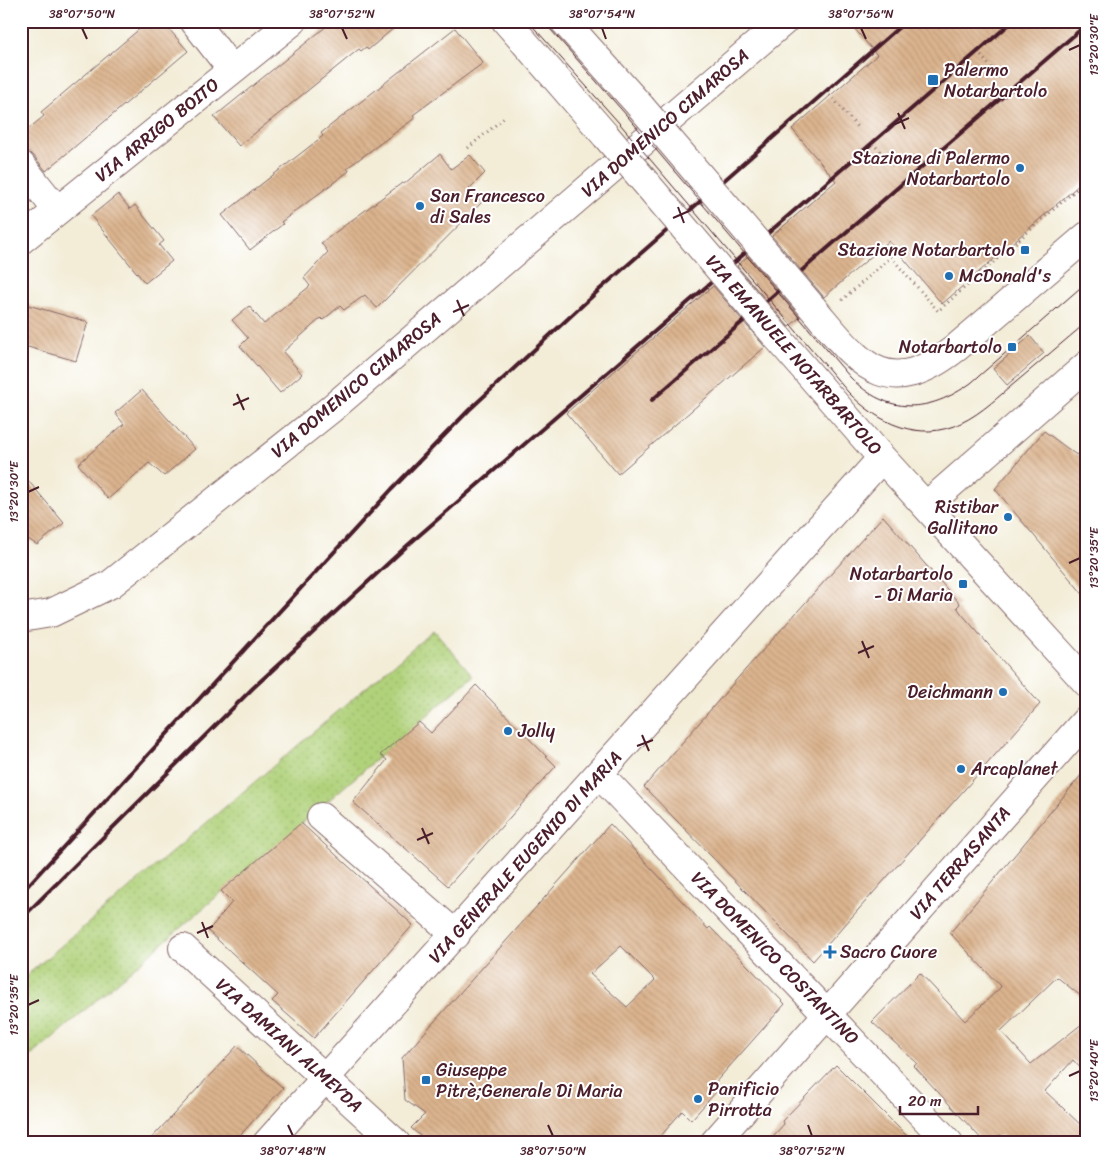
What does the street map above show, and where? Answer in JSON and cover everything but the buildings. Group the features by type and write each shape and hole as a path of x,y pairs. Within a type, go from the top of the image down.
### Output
{"street":[{"path":"194,21 232,70"},
{"name":"VIA ARRIGO BOITO","path":"21,240 293,21"},
{"name":"VIA EMANUELE NOTARBARTOLO","path":"506,21 882,458 928,505 1087,683"},
{"path":"564,21 850,352 866,366 886,374 914,373 933,364 956,348 1087,236"},
{"name":"VIA DOMENICO CIMAROSA","path":"21,618 51,613 111,584 332,409 784,21"},
{"path":"21,165 57,210"},
{"path":"928,505 1087,365"},
{"name":"VIA GENERALE EUGENIO DI MARIA","path":"267,1143 600,775 882,458"},
{"name":"VIA TERRASANTA","path":"714,1143 1087,719"},
{"name":"VIA DOMENICO COSTANTINO","path":"600,775 949,1143"},
{"path":"321,817 456,935"},
{"name":"VIA DAMIANI ALMEYDA","path":"183,948 396,1143"}],"path":[{"path":"981,56 998,75"},
{"path":"830,96 858,128"},
{"path":"468,148 504,118"},
{"path":"876,147 892,166"},
{"path":"816,313 891,257 938,311 1087,180"}],"green space":[{"path":"434,630 473,676 21,1065 21,980"}],"tram line":[{"path":"528,21 620,124 848,392 872,413 886,421 900,427 930,431 945,429 961,423 990,404 1087,322"},
{"path":"543,21 628,117 850,377 864,390 879,399 894,404 924,405 955,393 971,383 1087,282"}],"railway":[{"path":"21,893 392,489 469,410 599,290 906,21"},
{"path":"21,919 253,688 408,545 1013,21"},
{"path":"652,400 1087,24"}],"place":[{"name":"Palermo Notarbartolo","path":"933,80"},
{"name":"Stazione di Palermo Notarbartolo","path":"1020,168"},
{"name":"San Francesco di Sales","path":"420,206"},
{"name":"Stazione Notarbartolo","path":"1025,250"},
{"name":"McDonald's","path":"949,276"},
{"name":"Notarbartolo","path":"1012,347"},
{"name":"Ristibar Gallitano","path":"1008,517"},
{"name":"Notarbartolo - Di Maria","path":"963,584"},
{"name":"Deichmann","path":"1003,692"},
{"name":"Jolly","path":"508,731"},
{"name":"Arcaplanet","path":"961,769"},
{"name":"Sacro Cuore","path":"830,952"},
{"name":"Giuseppe Pitrè;Generale Di Maria","path":"426,1080"},
{"name":"Panificio Pirrotta","path":"698,1099"}]}
